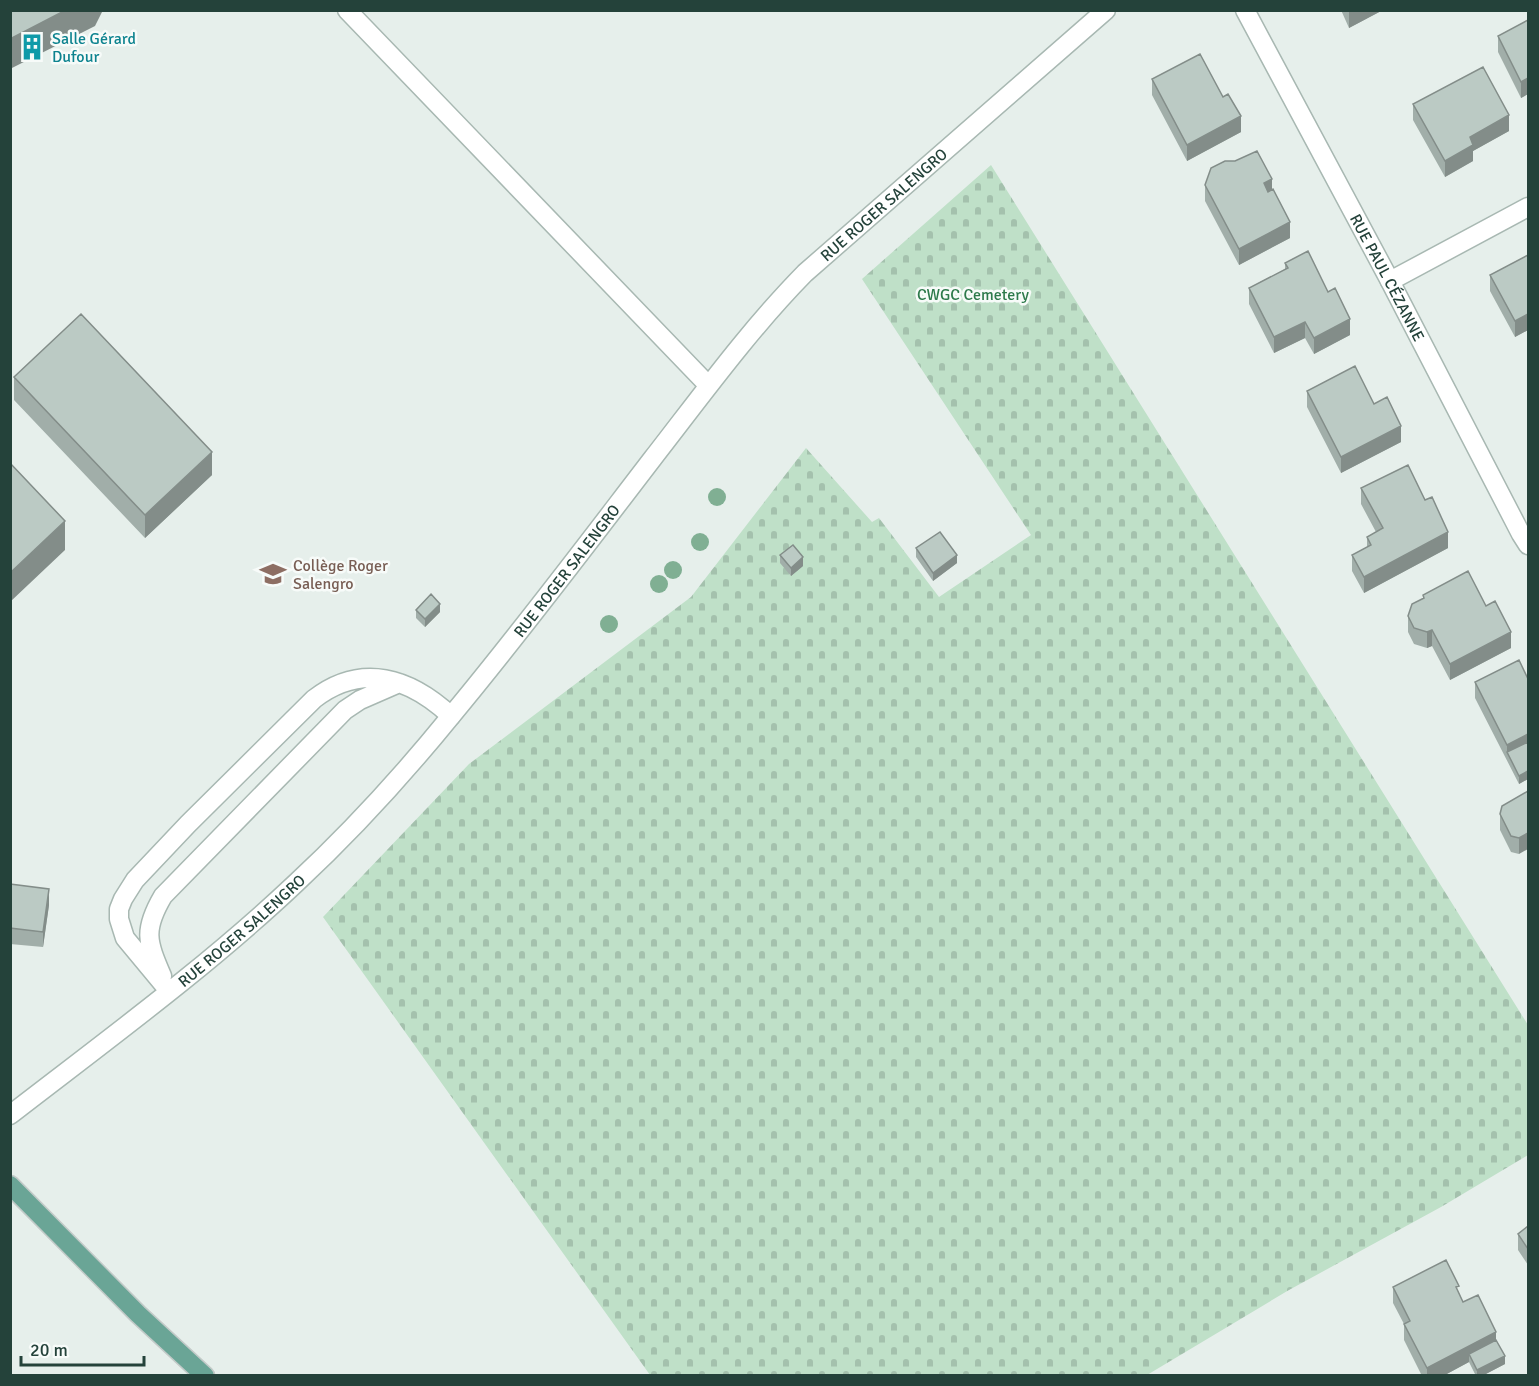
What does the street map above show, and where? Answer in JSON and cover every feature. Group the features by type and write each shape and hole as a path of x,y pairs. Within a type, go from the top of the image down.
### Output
{"main road":[{"path":"10,1185 138,1314 205,1376"}],"street":[{"path":"347,10 708,385"},
{"name":"RUE ROGER SALENGRO","path":"10,1115 168,991 277,901 327,854 384,794 452,716 708,385 777,301 805,273 1106,10"},
{"name":"RUE PAUL CÉZANNE","path":"1245,10 1528,545"},
{"path":"1390,281 1528,207"},
{"path":"168,991 131,947 120,928 119,909 123,899 135,880 314,699 335,684 358,678 382,678 427,696 452,716"},
{"path":"168,991 150,947 149,936 153,916 163,896 345,710 360,699 399,683"}],"green space":[{"name":"CWGC Cemetery","path":"991,165 1528,1025 1528,1155 1441,1207 1289,1290 1147,1375 650,1375 323,917 469,764 691,597 806,448 872,522 879,518 939,597 1031,535 862,279"}],"building":[{"path":"10,10 66,10 10,39"},
{"path":"1528,20 1528,78 1521,82 1498,36"},
{"path":"1200,54 1223,97 1228,94 1241,116 1187,145 1152,79"},
{"path":"1483,67 1509,115 1470,137 1473,145 1445,161 1413,104"},
{"path":"1257,151 1272,179 1264,183 1268,192 1273,189 1290,222 1239,249 1205,185 1211,168"},
{"path":"1308,251 1328,292 1335,288 1350,319 1314,338 1305,322 1274,337 1249,288 1288,268 1285,263"},
{"path":"1528,255 1528,314 1515,321 1490,275"},
{"path":"81,314 212,452 145,515 14,377"},
{"path":"1355,366 1374,404 1387,397 1401,426 1341,457 1307,391"},
{"path":"10,463 65,521 10,573"},
{"path":"1408,465 1425,500 1432,497 1448,532 1364,577 1352,555 1371,545 1367,537 1383,528 1361,488"},
{"path":"940,532 957,555 933,573 916,548"},
{"path":"793,545 803,557 791,568 780,555"},
{"path":"1468,571 1486,606 1495,601 1511,632 1450,664 1432,630 1427,632 1414,628 1408,616 1412,604 1424,598 1423,595"},
{"path":"431,594 440,604 425,619 416,610"},
{"path":"1519,660 1528,679 1528,734 1507,745 1475,682"},
{"path":"1528,742 1528,771 1519,776 1507,752"},
{"path":"1528,791 1528,833 1519,838 1511,836 1500,814 1502,806"},
{"path":"10,884 49,889 43,932 10,928"},
{"path":"1528,1226 1528,1249 1518,1234"},
{"path":"1446,1260 1459,1286 1456,1287 1463,1302 1478,1295 1496,1332 1427,1368 1404,1324 1410,1321 1393,1287"},
{"path":"1496,1340 1505,1356 1477,1370 1469,1354"}],"place":[{"name":"Salle Gérard Dufour","path":"32,47"},
{"name":"Collège Roger Salengro","path":"273,574"}]}
